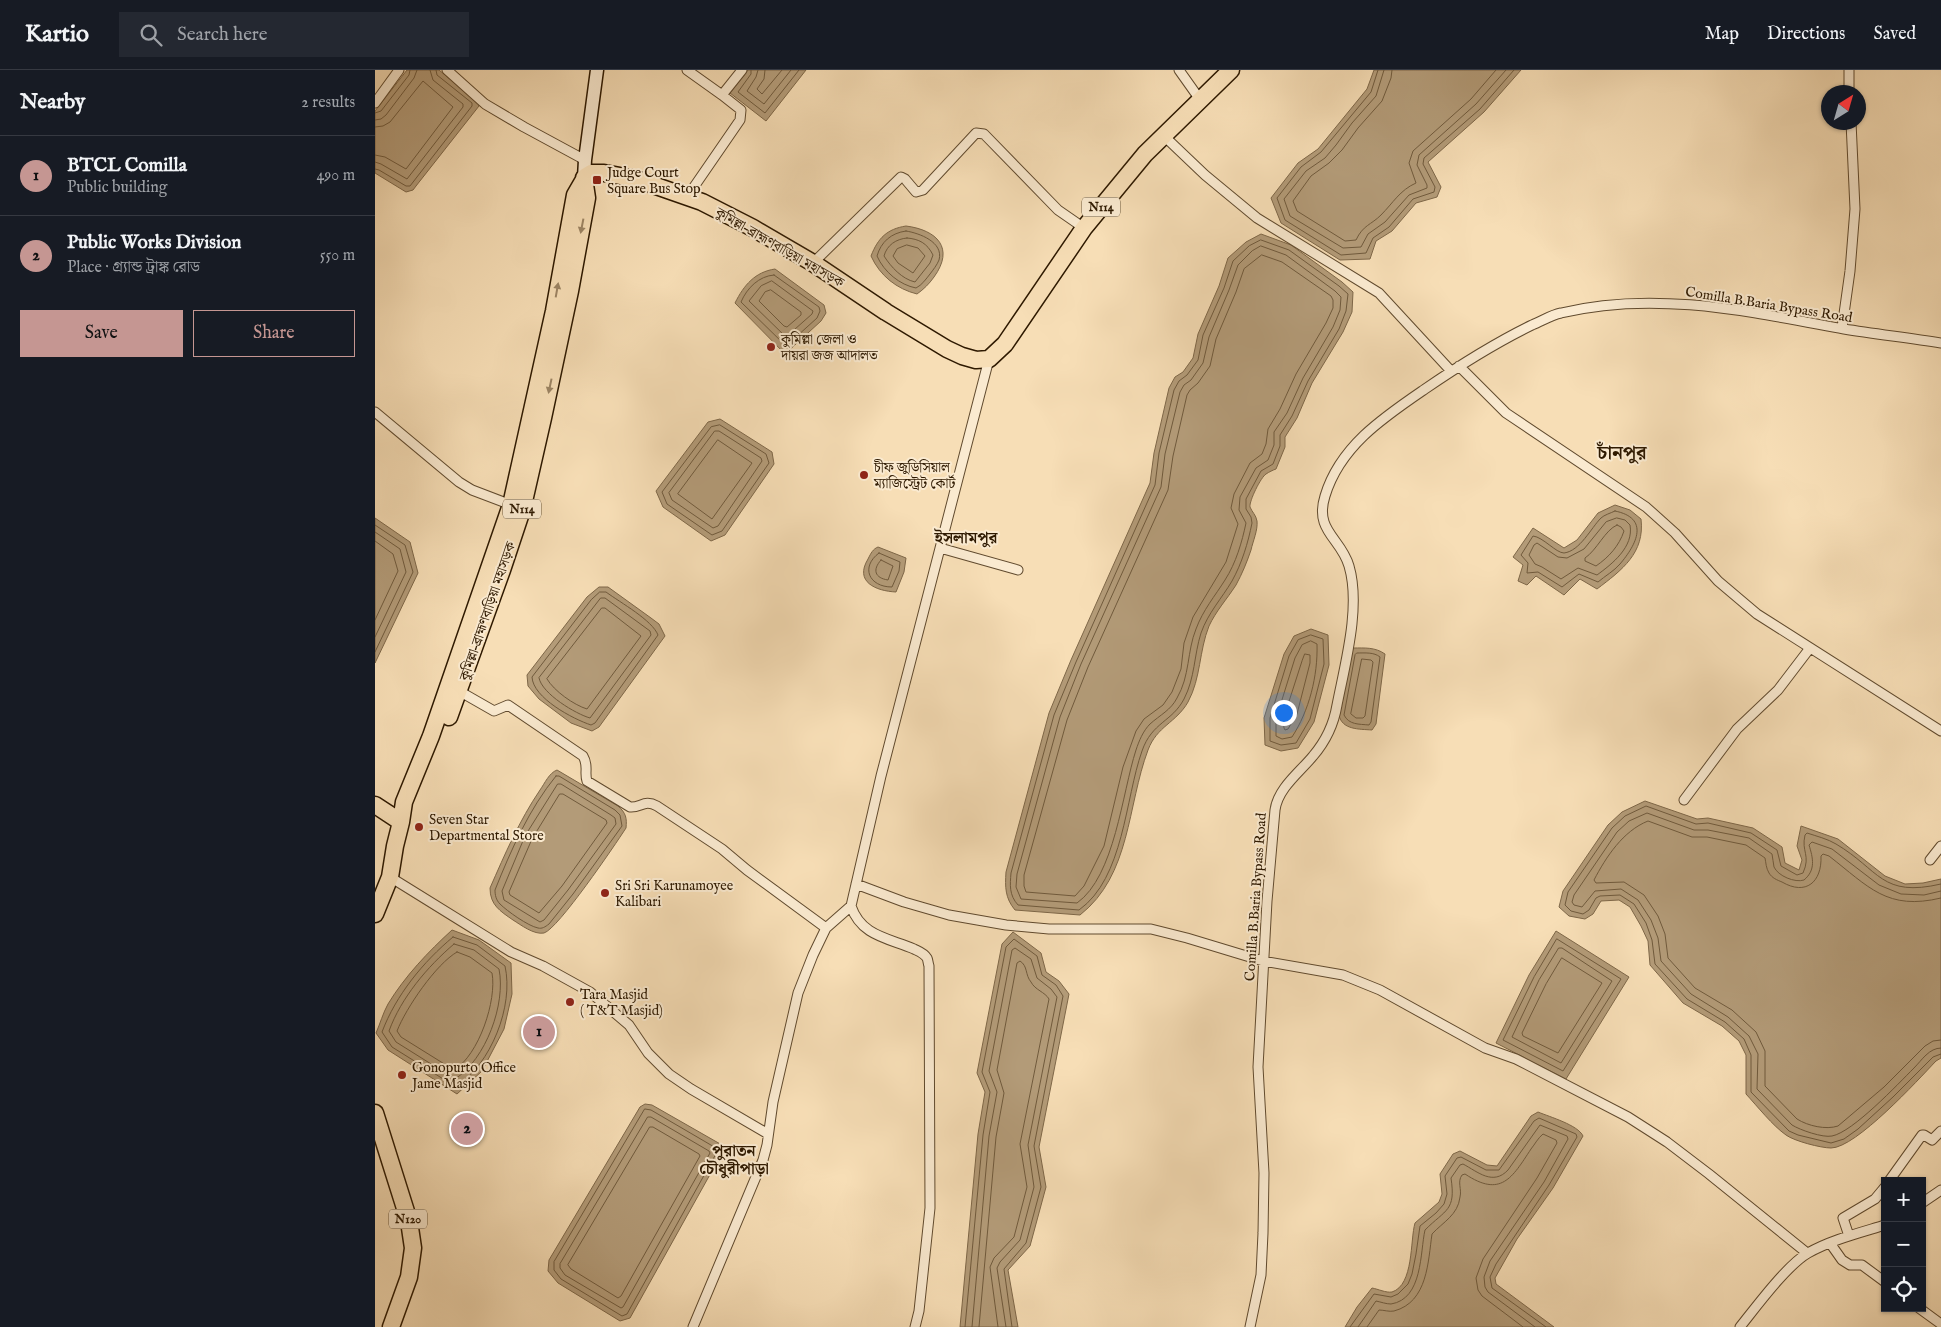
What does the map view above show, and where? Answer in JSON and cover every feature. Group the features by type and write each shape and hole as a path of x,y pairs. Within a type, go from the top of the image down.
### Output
{"highway":[{"name":"N114","path":"989,359 1005,344 1084,228 1145,154 1231,70"},
{"name":"কুমিল্লা–ব্রাহ্মণবাড়িয়া মহাসড়ক","path":"401,822 414,806 459,691 543,418 569,264 587,198 584,178 591,173 604,173 636,179 702,202 753,228 813,263 886,312 947,349 976,360 989,359"},
{"name":"N114","path":"401,822 404,802 431,736 516,507"},
{"path":"375,805 401,822 390,877 375,914"},
{"name":"N120","path":"375,1113 409,1221 413,1248 409,1277 391,1327"}],"street":[{"path":"375,103 399,70"},
{"path":"447,70 485,104 585,160"},
{"path":"584,178 597,70"},
{"path":"687,70 741,110 740,120 687,197"},
{"path":"722,95 742,70"},
{"path":"1179,70 1201,101"},
{"path":"1849,70 1849,85"},
{"path":"1842,328 1850,271 1855,210 1851,130"},
{"path":"813,263 901,177 916,192 923,190 976,133 984,134 1058,210 1084,228"},
{"path":"1163,135 1205,175 1257,218 1379,293 1455,369 1505,413 1645,507 1675,533 1719,581 1757,614 1941,731"},
{"name":"Comilla B.Baria Bypass Road","path":"1249,1327 1261,1276 1264,1173 1258,1067 1263,961 1276,801 1315,754 1331,724 1336,708 1354,607 1349,567 1345,557 1330,537 1321,512 1325,495 1341,463 1361,437 1386,416 1491,346 1559,313 1621,304 1674,303 1753,312 1941,343"},
{"path":"915,1327 919,1311 930,1208 929,966 927,958 921,952 885,940 862,926 855,917 851,906 881,776 989,359"},
{"path":"375,412 459,482 472,490 516,507"},
{"path":"940,548 1018,570"},
{"path":"1684,800 1737,729 1778,690 1810,648"},
{"path":"459,691 494,711 508,705 526,716 583,756 587,766 587,781 629,806 632,807 645,802 657,806 722,849 825,928"},
{"path":"1930,860 1941,846"},
{"path":"390,877 511,952 543,966 590,992 629,1024 648,1053 669,1074 691,1090 768,1134"},
{"path":"856,884 904,902 949,915 1006,925 1049,929 1151,930 1187,938 1263,961 1343,976 1380,990 1485,1048 1516,1059 1627,1117 1667,1142 1807,1253"},
{"path":"693,1327 763,1160 773,1102 798,993 825,928 851,906"},
{"path":"1892,1177 1922,1135 1932,1140 1941,1131"},
{"path":"1926,1200 1941,1190"},
{"path":"1849,1236 1843,1218 1871,1202 1881,1191"},
{"path":"1740,1327 1795,1262 1807,1253 1849,1236 1881,1226"},
{"path":"1830,1243 1846,1263 1862,1265 1881,1279"},
{"path":"1924,1312 1941,1324"}],"water":[{"path":"407,70 439,70 478,102 479,106 413,190 406,192 375,173 375,111"},
{"path":"748,70 806,70 766,121 730,93"},
{"path":"1374,70 1521,70 1484,112 1428,162 1441,187 1437,197 1416,203 1392,231 1376,241 1370,259 1340,260 1281,223 1271,198 1298,163 1318,149 1367,89"},
{"path":"906,226 917,228 934,236 943,249 940,267 930,282 917,294 903,289 890,281 879,270 871,256 884,235 893,229"},
{"path":"1261,234 1291,245 1342,282 1353,292 1352,312 1343,332 1312,383 1297,418 1285,437 1285,447 1276,469 1264,476 1253,495 1250,507 1256,517 1257,524 1248,559 1236,585 1209,626 1203,645 1198,674 1188,702 1178,715 1156,735 1148,750 1125,838 1109,880 1097,899 1080,915 1015,910 1006,892 1006,872 1049,713 1150,483 1154,453 1169,388 1175,377 1183,372 1193,358 1198,334 1219,286 1228,258 1246,242"},
{"path":"775,269 824,305 826,313 821,321 785,354 735,303 751,280 762,273"},
{"path":"720,419 772,452 774,464 725,535 711,541 663,507 656,491 708,422"},
{"path":"1615,505 1630,510 1641,519 1641,531 1639,542 1630,560 1606,582 1597,589 1580,579 1564,595 1536,576 1527,585 1518,581 1523,565 1513,557 1533,528 1564,548 1577,540 1598,513"},
{"path":"375,518 410,542 418,573 375,663"},
{"path":"878,547 906,558 904,572 896,592 881,590 869,584 865,579 864,567 872,552"},
{"path":"599,587 608,587 651,618 659,624 665,636 599,727 592,731 571,723 539,699 528,686 527,675 587,597"},
{"path":"1311,629 1328,635 1329,665 1314,722 1298,748 1281,751 1265,745 1264,718 1284,654 1294,636"},
{"path":"1353,648 1374,649 1385,654 1376,724 1372,730 1347,726 1339,715"},
{"path":"557,770 618,806 625,816 626,828 561,917 551,928 544,933 540,933 524,927 500,910 492,899 490,888 525,814 547,778"},
{"path":"1645,801 1697,819 1708,818 1753,828 1782,847 1785,863 1799,870 1802,860 1797,846 1801,826 1838,839 1885,876 1905,884 1941,879 1941,1058 1886,1112 1842,1145 1831,1148 1821,1147 1790,1137 1781,1131 1746,1094 1746,1055 1739,1041 1722,1026 1683,1003 1650,965 1648,941 1630,907 1619,900 1601,901 1593,914 1585,919 1569,916 1559,907 1563,891 1608,825 1622,812"},
{"path":"452,930 479,940 511,963 512,994 504,1029 482,1071 457,1094 388,1050 376,1033 388,1004 409,974"},
{"path":"1556,931 1629,977 1566,1079 1496,1043 1529,975"},
{"path":"1013,932 1041,953 1046,972 1059,981 1069,994 1039,1147 1046,1187 1030,1246 1008,1270 1018,1327 960,1327 978,1134 985,1092 977,1073 1002,944"},
{"path":"645,1104 652,1105 722,1145 722,1153 630,1318 620,1321 558,1283 548,1271 549,1260 640,1107"},
{"path":"1538,1112 1576,1128 1583,1136 1553,1188 1517,1239 1495,1278 1496,1284 1554,1327 1345,1327 1357,1307 1372,1288 1392,1292 1399,1288 1404,1281 1408,1272 1415,1223 1439,1202 1442,1194 1440,1174 1453,1154 1460,1151 1487,1165 1497,1166 1531,1116"}],"place":[{"name":"Judge Court Square Bus Stop","path":"597,180"},
{"name":"কুমিল্লা জেলা ও দায়রা জজ আদালত","path":"771,347"},
{"name":"চীফ জুডিসিয়াল ম্যাজিস্ট্রেট কোর্ট","path":"864,475"},
{"name":"Seven Star Departmental Store","path":"419,827"},
{"name":"Sri Sri Karunamoyee Kalibari","path":"605,893"},
{"name":"Tara Masjid ( T&T Masjid)","path":"570,1002"},
{"name":"BTCL Comilla","path":"539,1032"},
{"name":"Gonopurto Office Jame Masjid","path":"402,1075"},
{"name":"Public Works Division","path":"467,1129"}],"district":[{"name":"চাঁনপুর","path":"1622,452"},
{"name":"ইসলামপুর","path":"966,537"},
{"name":"পুরাতন চৌধুরীপাড়া","path":"734,1159"}]}
